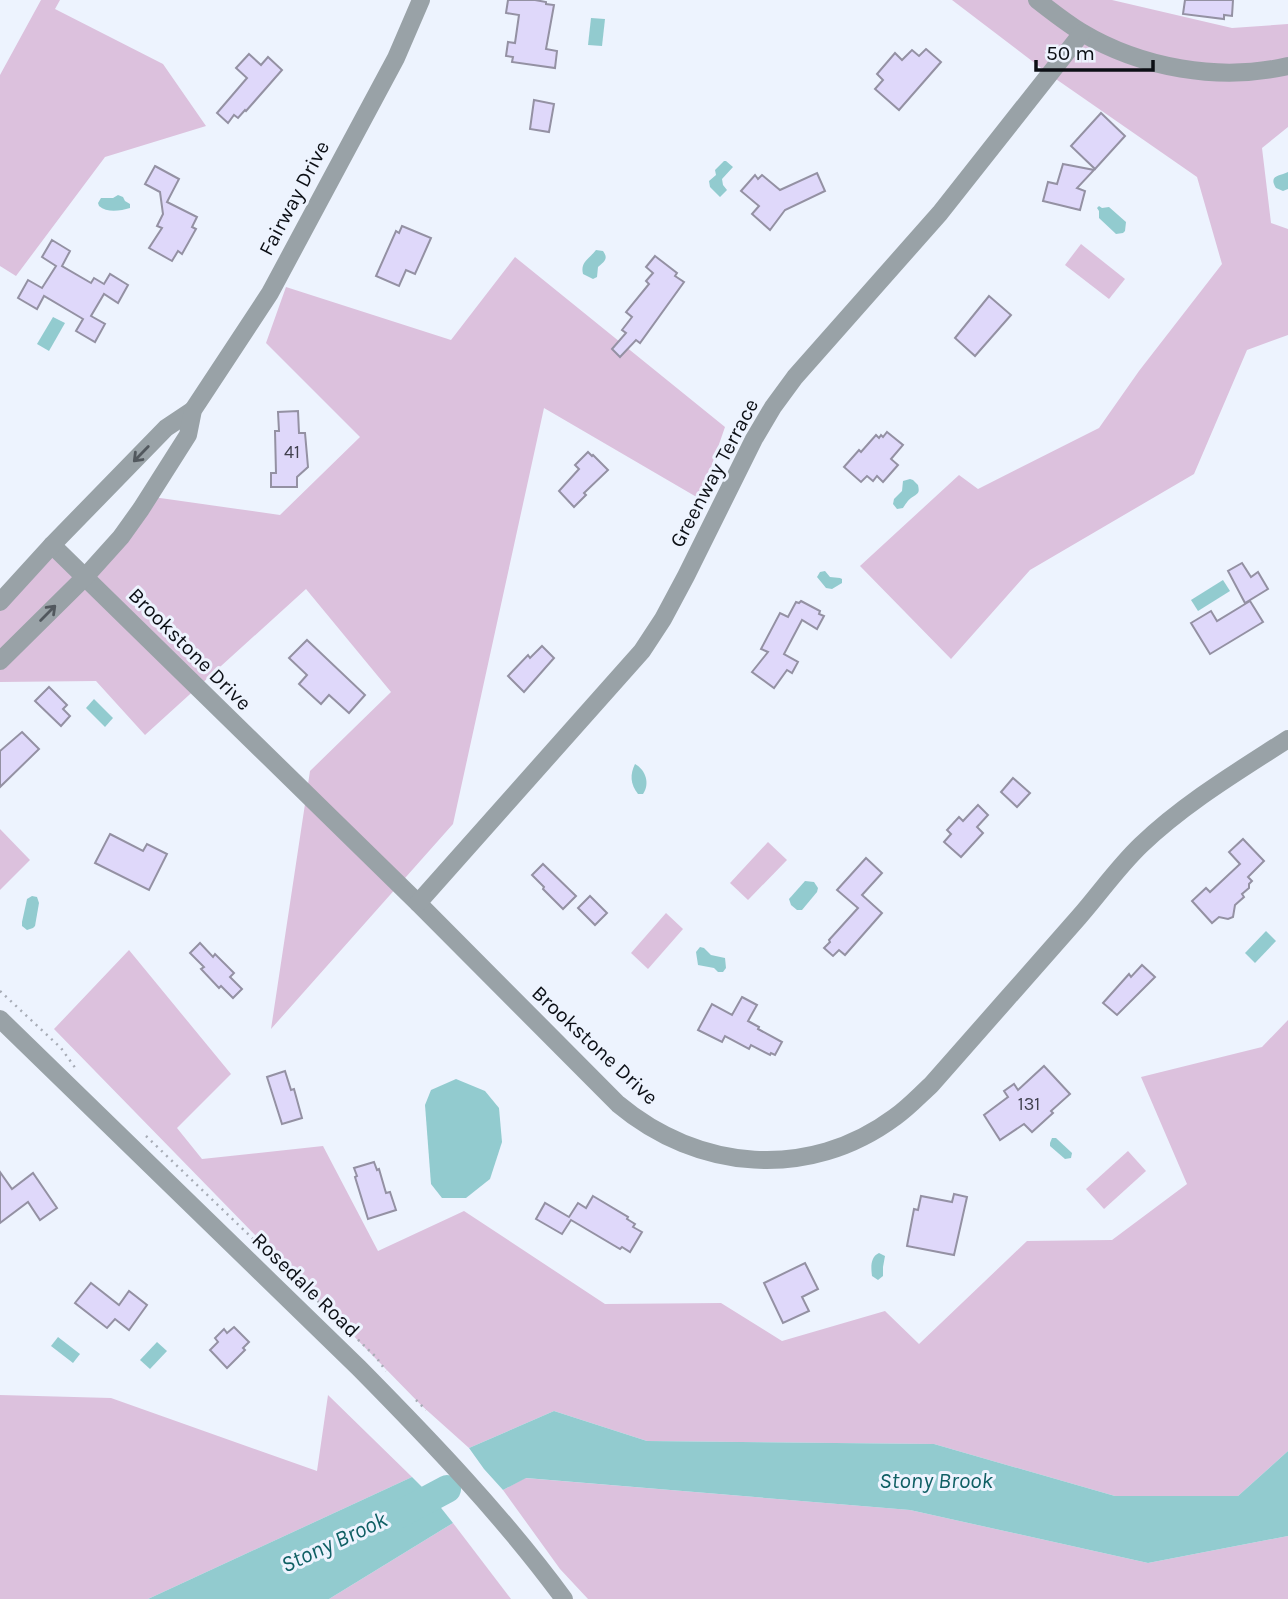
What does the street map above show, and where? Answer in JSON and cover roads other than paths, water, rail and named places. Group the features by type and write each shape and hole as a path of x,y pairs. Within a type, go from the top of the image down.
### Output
{"street":[{"name":"Fairway Drive","path":"0,662 85,577 121,537 141,509 188,435 193,410 270,293 396,58 421,0"},
{"path":"1037,0 1082,33 1144,60 1214,72 1288,66"},
{"name":"Greenway Terrace","path":"418,903 642,651 663,619 754,439 773,407 795,377 940,212 1082,33"},
{"name":"Fairway Drive","path":"0,601 166,428 193,410"},
{"name":"Brookstone Drive","path":"52,545 418,903 609,1096 639,1121 665,1136 697,1150 727,1157 784,1159 814,1154 840,1147 894,1118 915,1101 1141,845 1213,788 1288,740"},
{"name":"Rosedale Road","path":"0,1019 339,1348 439,1450 499,1518 564,1599"}],"water":[{"path":"591,18 605,19 602,46 588,45"},
{"path":"724,161 733,167 722,179 727,190 720,197 710,187 709,181"},
{"path":"1288,172 1288,189 1283,191 1276,188 1274,178"},
{"path":"118,195 130,204 130,208 118,211 99,206 101,198"},
{"path":"1099,206 1109,207 1126,222 1123,233 1116,234 1099,218"},
{"path":"596,250 603,251 606,258 598,267 597,277 593,279 583,274 582,270"},
{"path":"53,317 65,323 49,351 37,344"},
{"path":"910,479 918,485 919,492 903,508 897,509 893,504 894,499 902,491 903,481"},
{"path":"825,571 830,577 842,579 842,583 832,589 826,588 817,577 820,572"},
{"path":"1223,580 1230,591 1198,611 1191,600"},
{"path":"94,699 113,718 105,727 86,708"},
{"path":"635,764 646,778 643,794 638,794 632,783"},
{"path":"805,881 814,882 818,888 817,892 802,910 797,910 789,899"},
{"path":"37,897 39,903 35,926 27,930 22,926 22,922 27,899"},
{"path":"1266,931 1276,941 1255,963 1245,953"},
{"path":"700,947 711,955 725,958 726,968 723,972 698,965 696,952"},
{"path":"456,1079 485,1091 499,1108 502,1142 490,1179 466,1198 442,1198 431,1184 425,1105 431,1090"},
{"path":"1052,1138 1056,1138 1072,1153 1071,1158 1065,1159 1050,1146"},
{"path":"879,1253 885,1256 883,1276 878,1280 872,1276 871,1266 874,1257"},
{"path":"58,1337 80,1354 73,1363 51,1346"},
{"path":"157,1342 167,1351 150,1369 140,1360"},
{"name":"Stony Brook","path":"554,1411 647,1441 934,1444 1115,1496 1238,1496 1288,1451 1288,1536 1148,1563 910,1510 526,1478 503,1490 469,1448"},
{"path":"412,1477 453,1523 329,1599 148,1599"}],"waterway":[{"name":"Stony Brook","path":"400,1514 447,1489"}]}
